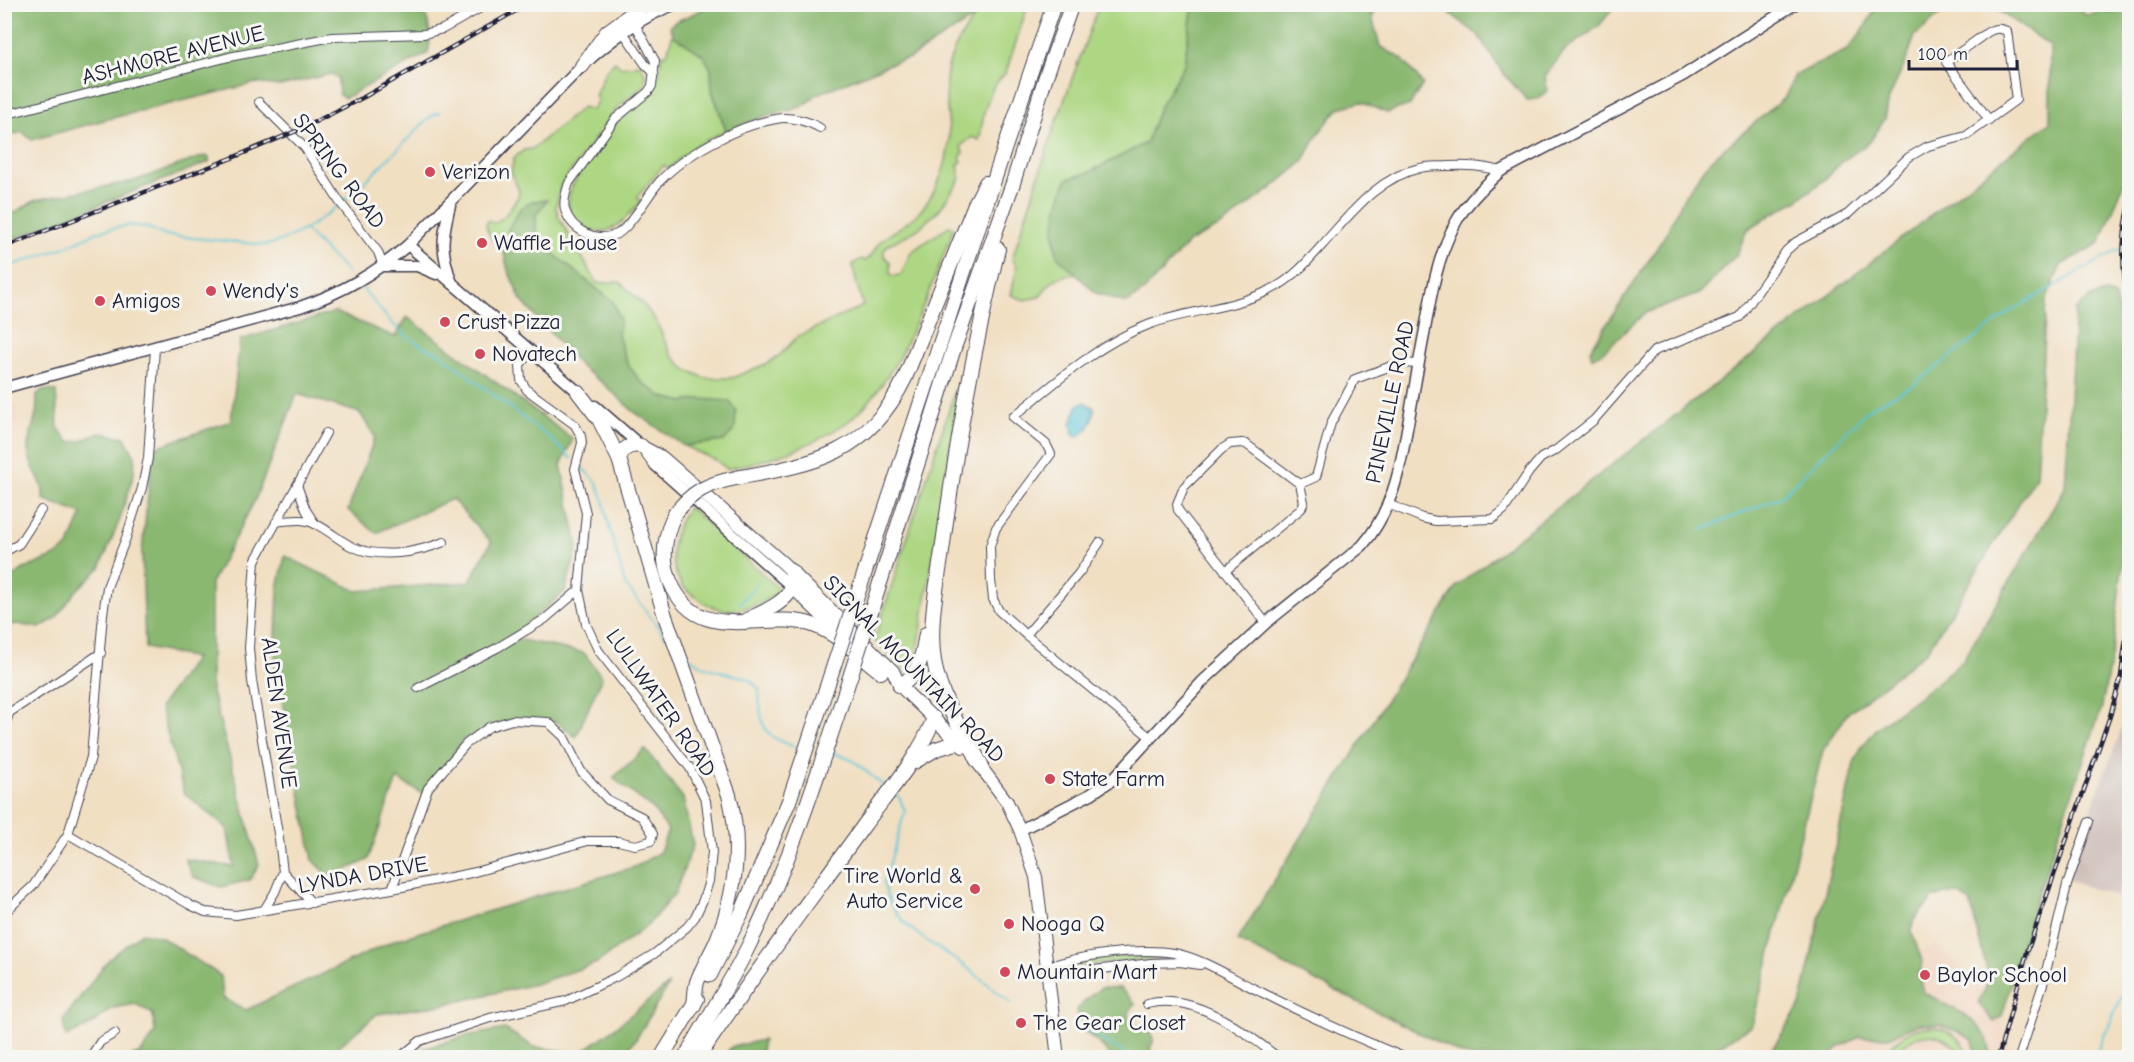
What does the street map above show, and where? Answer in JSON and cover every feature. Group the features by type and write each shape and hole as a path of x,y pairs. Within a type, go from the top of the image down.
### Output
{"highway":[{"path":"582,66 607,32 645,4"},
{"path":"661,1058 694,1005 741,914 789,801 1054,4"},
{"path":"685,1058 746,951 782,871 806,806 851,674 954,348 1013,183 1045,79 1072,4"},
{"path":"881,672 828,632 814,625 786,621 729,623 710,619 689,607 672,585 665,561 666,538 674,515 694,493 708,486 736,478 798,467 822,459 863,434 883,414 905,378 975,204 1004,150"},
{"path":"900,686 913,675 922,660 970,372 1013,183"},
{"path":"578,392 599,419 619,459 665,616 729,795 735,819 737,850 730,898 717,938 696,984 694,1005"},
{"path":"619,459 628,447 641,446"},
{"path":"942,546 933,624 934,663 947,704 981,764"},
{"path":"740,623 775,605 788,594 792,587 792,572"},
{"path":"698,1058 926,741 934,718"},
{"path":"909,765 936,749 959,742"}],"main road":[{"path":"4,388 101,360 155,348 321,300 346,290 383,266 408,245 582,66 635,24 676,4"},
{"name":"PINEVILLE ROAD","path":"1020,830 1091,794 1112,780 1203,681 1266,623 1362,546 1373,533 1388,504 1400,469 1433,283 1442,252 1457,219 1484,186 1501,171 1684,75 1795,4"},
{"path":"451,202 443,241 443,255 452,283"},
{"name":"SIGNAL MOUNTAIN ROAD","path":"408,245 641,446 663,458 792,572 893,670 900,686"},
{"path":"383,266 417,266 452,283"},
{"name":"SIGNAL MOUNTAIN ROAD","path":"641,446 655,465 792,587 959,742 981,764 1007,802 1020,830 1036,877 1058,1058"}],"street":[{"name":"ASHMORE AVENUE","path":"4,115 229,57 332,38 424,34 443,29 488,4"},
{"path":"635,24 655,61 651,88 615,119 569,183 565,195 565,208 571,221 580,231 603,237 618,233 661,180 692,154 717,141 778,118 799,120 820,128"},
{"path":"1388,504 1422,518 1436,521 1493,519 1504,510 1541,458 1556,450 1593,420 1654,351 1740,317 1786,251 1796,242 1848,214 1909,157 1928,146 1966,136 1989,120 2016,100 2007,31 1995,28 1946,62 1989,120"},
{"path":"623,32 654,73"},
{"name":"SPRING ROAD","path":"259,102 305,148 339,201 378,252 383,266"},
{"path":"1151,738 1026,635 999,611 993,599 990,546 996,528 1052,454 1046,444 1013,417 1096,352 1121,337 1149,325 1194,311 1249,300 1273,289 1290,278 1365,198 1390,179 1420,167 1477,165 1501,171"},
{"path":"4,913 33,886 68,834 91,757 107,587 129,528 148,458 155,348"},
{"name":"LULLWATER ROAD","path":"399,1058 420,1041 490,1018 566,1001 616,977 678,936 695,917 704,900 709,881 712,852 706,801 690,768 598,650 586,624 579,590 586,513 575,469 582,443 581,436 575,425 527,390 521,380 520,365 531,350"},
{"path":"1300,484 1316,477 1331,423 1355,379 1400,363 1419,364"},
{"name":"ALDEN AVENUE","path":"283,873 252,681 249,648 255,561 326,433"},
{"path":"1225,571 1301,509 1304,502 1300,484 1242,443 1230,444 1222,449 1184,487 1177,504 1178,510 1225,571 1266,623"},
{"path":"297,485 306,510 316,524"},
{"path":"4,552 19,544 41,510"},
{"path":"276,522 301,520 316,524 352,547 370,553 397,553 427,548 444,542"},
{"path":"1026,635 1079,573 1100,542"},
{"path":"418,688 497,648 545,620 579,590"},
{"path":"4,728 7,715 101,653"},
{"name":"LYNDA DRIVE","path":"68,834 172,896 206,912 236,915 392,889 471,873 588,841 618,841 635,845 651,841 653,834 642,817 608,800 581,771 564,737 548,722 512,720 489,727 466,744 428,788 392,889"},
{"path":"2019,1058 2043,984 2067,885 2089,822"},
{"path":"264,909 283,873 312,903"},
{"path":"1048,967 1068,959 1154,951 1190,957 1262,993 1406,1058"},
{"path":"1048,967 1078,972 1180,962 1210,966"},
{"path":"1147,1004 1160,1000 1203,1010 1235,1026 1279,1058"},
{"path":"90,1058 100,1042 115,1033"}],"shaded area":[{"path":"5,403 17,405 18,423 5,432"},
{"path":"2129,710 2129,859 2117,897 2064,879"},
{"name":"Baylor School","path":"1936,944 1995,1005 2014,1057 1746,1058"}],"green space":[{"path":"5,5 425,5 423,8 429,25 430,41 428,53 345,98 339,95 338,78 331,74 280,86 256,83 32,140 22,132 5,137"},
{"path":"712,5 985,5 972,19 910,58 815,95 800,107 726,131 712,90 711,69 703,55 674,36 670,26"},
{"path":"985,5 1028,5 1006,72 993,87 989,98 979,140 972,137 961,146 962,161 958,165 960,179 940,209 917,230 889,244 884,250 884,256 890,262 890,273 893,276 901,275 911,252 949,226 954,228 923,306 897,361 865,406 846,423 804,446 758,462 727,469 717,461 684,446 724,441 700,399 684,402 663,397 640,381 627,363 618,336 620,319 613,302 550,251 536,231 536,215 546,201 508,229 504,253 490,236 486,223 489,220 494,223 504,217 518,197 519,191 511,172 514,158 524,150 532,149 583,107 592,110 598,100 595,96 605,72 615,61 621,67 641,64 646,76 644,86 618,107 561,185 556,207 559,218 597,283 620,282 645,306 656,321 671,354 685,369 705,378 732,378 768,363 781,354 798,336 863,306 853,264 861,259 865,261 868,259 879,242 918,214 932,194 944,168 948,150 946,90 949,62 962,36"},
{"path":"1099,5 1193,5 1184,65 1159,108 1146,143 1090,172 1067,179 1056,218 1054,240 1059,257 1076,274 1059,277 1039,297 1025,300 1011,295 1017,267 1012,259 1053,131"},
{"path":"1193,5 1380,5 1372,17 1380,46 1402,59 1423,84 1410,105 1387,113 1361,102 1339,108 1318,134 1303,162 1222,225 1189,242 1144,291 1127,303 1096,293 1057,256 1054,232 1058,206 1067,179 1090,172 1146,143 1159,108 1184,65"},
{"path":"1446,5 1616,5 1598,27 1566,49 1545,76 1547,91 1538,99 1527,100 1504,74 1478,35 1450,13"},
{"path":"1878,5 1954,5 1915,36 1889,98 1885,119 1870,142 1843,161 1823,181 1796,201 1747,230 1737,254 1699,294 1645,313 1602,353 1592,358 1590,350 1664,237 1685,195 1711,160 1785,97 1795,75 1847,50 1861,33"},
{"path":"1990,5 2080,5 2085,15 2111,11 2129,13 2129,170 2100,243 2061,265 2046,300 2036,476 1927,651 1848,713 1823,750 1752,1025 1703,1057 1473,1057 1463,1055 1237,941 1457,586 2050,122 2050,46"},
{"path":"672,36 680,38 703,55 711,69 712,91 726,131 695,147 669,169 664,165 637,197 641,201 619,225 605,231 589,229 574,218 569,206 570,192 592,155 614,125 644,98 653,86 662,54 667,55"},
{"path":"204,156 209,157 209,162 5,242 5,218 36,200 134,181"},
{"path":"547,200 536,215 536,231 550,251 613,302 620,319 618,336 627,363 640,381 663,397 683,402 700,399 729,401 736,410 735,429 724,441 684,446 633,411 581,367 521,300 508,270 504,253 508,229 520,209 532,201"},
{"path":"2106,293 2114,296 2129,345 2129,526 2125,542 2113,646 2102,706 2040,888 2002,1016 1994,1022 1978,1003 1986,987 1987,971 1970,902 1958,894 1945,894 1932,899 1913,921 1912,933 1922,961 1920,973 1923,992 1968,1017 1977,1025 1985,1034 1989,1045 1989,1057 1976,1057 1973,1040 1957,1031 1939,1025 1919,1024 1889,1037 1859,1037 1838,1048 1829,1057 1767,1057 1800,1006 1854,763 1861,748 1877,728 1963,660 2065,488 2075,310 2091,297"},
{"path":"335,312 395,337 407,317 573,439 561,465 578,546 565,591 512,638 584,653 602,677 576,737 557,722 519,724 463,739 425,795 397,779 368,860 330,877 313,860 275,665 278,588 285,556 357,591 469,582 491,542 452,499 376,533 348,510 375,437 360,413 297,394 255,500 211,583 211,689 259,865 250,880 221,887 193,877 185,859 234,867 227,828 184,793 160,707 195,658 145,648 142,551 153,448 231,421 240,340"},
{"path":"956,388 959,392 916,662 909,675 874,640"},
{"path":"42,390 56,391 58,428 69,442 81,441 100,433 124,437 135,456 134,473 120,519 100,568 76,591 55,619 39,628 17,624 5,626 5,585 22,570 53,557 68,547 82,514 43,499 40,480 29,458 29,441 36,414 37,395"},
{"path":"689,507 780,590 760,603 737,610 722,610 702,602 686,590 677,575 672,555 678,525"},
{"path":"645,749 683,798 693,845 675,893 647,926 597,963 535,984 442,1005 377,1014 326,1057 130,1057 141,1053 155,1033 153,1014 136,1004 113,1008 92,1024 66,1037 63,1020 108,960 141,933 161,937 221,976 223,998 246,1010 395,940 637,866 660,852 668,830 653,809 613,778"},
{"path":"1163,954 1161,958 1081,966 1080,961"},
{"path":"669,984 636,1039 621,1057 422,1058 419,1050 466,1036 505,1029 534,1047 580,1053"},
{"path":"1101,988 1120,988 1135,1003 1128,1014 1129,1022 1152,1034 1153,1042 1150,1049 1159,1057 1111,1057 1100,1044 1079,1027 1077,1010"},
{"path":"1924,1027 1939,1028 1953,1034 1963,1044 1970,1057 1962,1057 1958,1050 1946,1040 1924,1035 1909,1041 1891,1057 1879,1057 1905,1035"},
{"path":"763,1040 760,1057 723,1057 731,1047"}],"water":[{"path":"1084,402 1094,408 1093,417 1087,429 1076,437 1071,424 1077,406"}],"waterway":[{"path":"4,268 63,248 100,231 130,225 146,227 164,235 266,245 311,225 333,210 375,173 430,117 440,112"},
{"path":"305,230 348,273"},
{"path":"1701,530 1781,497 1870,408 1913,385 2011,311 2114,252 2130,246"},
{"path":"361,286 395,326 415,342 439,353 546,435 571,458"},
{"path":"581,467 596,481 604,501 625,584 666,637"},
{"path":"739,604 758,583"},
{"path":"684,654 705,667 749,679 759,689 760,711 764,727 775,738 796,747"},
{"path":"832,752 854,761 886,788"},
{"path":"894,793 899,797 905,811 884,883 895,910 915,932 965,966 1012,1004"},
{"path":"2098,1058 2098,1050 2130,978"},
{"path":"1079,1027 1134,1058"}],"railway":[{"path":"4,247 301,129 364,97 528,4"},
{"path":"2130,204 2123,256 2130,308"},
{"path":"1998,1058 2027,952 2110,716 2121,676 2127,630 2130,563"}],"place":[{"name":"Verizon","path":"430,172"},
{"name":"Waffle House","path":"482,243"},
{"name":"Wendy's","path":"211,291"},
{"name":"Amigos","path":"100,301"},
{"name":"Crust Pizza","path":"445,322"},
{"name":"Novatech","path":"480,354"},
{"name":"State Farm","path":"1050,779"},
{"name":"Tire World & Auto Service","path":"975,889"},
{"name":"Nooga Q","path":"1009,924"},
{"name":"Mountain Mart","path":"1005,972"},
{"name":"Baylor School","path":"1925,975"},
{"name":"The Gear Closet","path":"1021,1023"}]}
